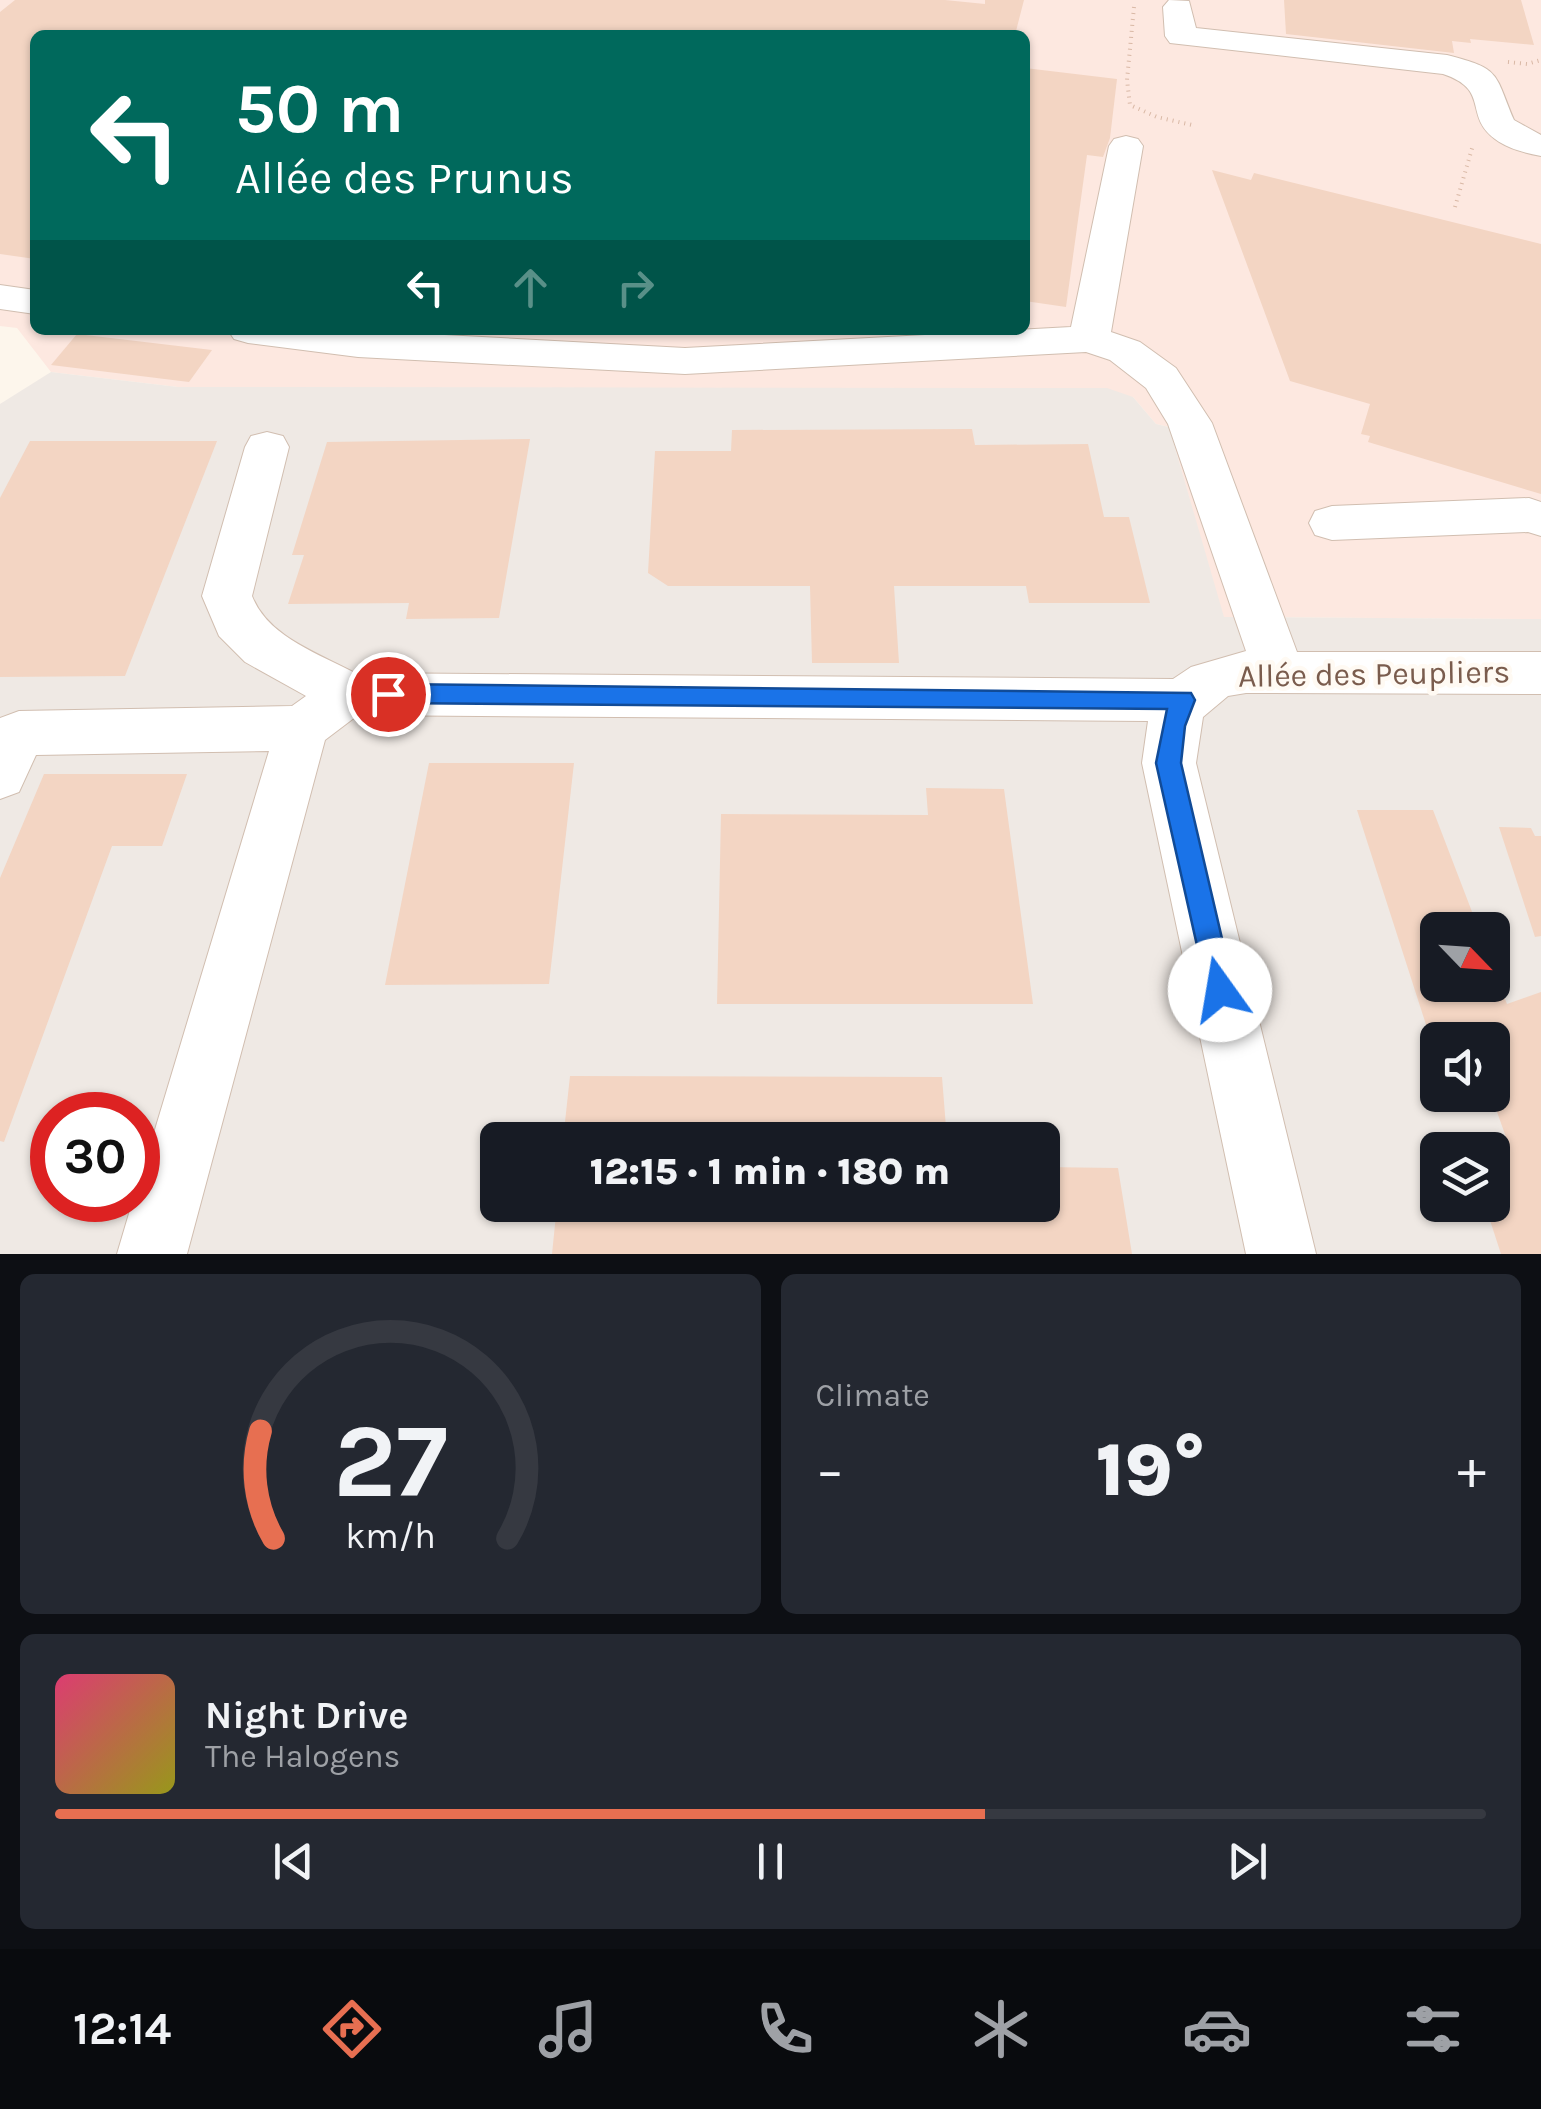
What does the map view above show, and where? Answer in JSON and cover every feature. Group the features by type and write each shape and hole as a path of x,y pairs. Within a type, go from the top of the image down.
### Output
{"street":[{"path":"1180,33 1447,65 1472,73 1487,84 1495,121 1507,134 1541,146"},
{"path":"1089,339 1126,146"},
{"path":"0,297 30,301"},
{"path":"287,335 358,344 685,361 1089,339 1125,351 1161,378 1190,423 1279,672"},
{"path":"267,447 226,596 237,622 325,711"},
{"path":"1332,523 1530,516 1541,519"},
{"name":"Allée des Peupliers","path":"1183,700 1201,684 1221,676 1279,672 1541,673"},
{"path":"0,776 19,733 325,711 1183,700 1173,726 1169,763 1281,1254"},
{"path":"152,1254 325,711"}],"path":[{"path":"1134,7 1126,80 1130,104 1157,117 1192,126"},
{"path":"1455,207 1473,146"}],"shaded area":[{"path":"0,0 1541,0 1541,619 1223,617 1169,427 1156,424 1133,397 178,387 51,372 17,328 0,326"},
{"path":"51,372 178,387 1107,388 1133,397 1156,424 1169,427 1224,617 1541,619 1541,1254 0,1254 0,404"}],"building":[{"path":"15,0 945,0 985,4 985,0 1024,0 1016,30 30,30 30,258 0,254 0,12"},
{"path":"1284,0 1521,0 1534,45 1470,39 1471,43 1452,41 1454,53 1286,34"},
{"path":"1030,69 1117,79 1110,138 1103,157 1087,155 1066,307 1030,302"},
{"path":"1212,170 1251,180 1254,173 1541,244 1541,494 1368,442 1370,436 1361,434 1370,404 1290,381"},
{"path":"76,335 212,350 189,382 51,365"},
{"path":"972,429 975,445 1088,444 1104,517 1129,517 1150,603 1029,603 1026,586 894,586 899,663 812,663 810,586 668,586 648,573 655,451 731,451 732,430"},
{"path":"530,439 499,618 406,619 409,603 288,604 304,555 292,555 327,442"},
{"path":"30,441 217,441 125,676 0,677 0,498"},
{"path":"429,763 574,763 549,984 385,985"},
{"path":"44,774 187,774 162,846 112,846 4,1142 0,1141 0,878"},
{"path":"926,788 1004,789 1033,1004 717,1004 721,814 928,815"},
{"path":"1357,810 1433,810 1472,912 1420,912 1420,1002 1507,1004 1541,992 1541,1254 1501,1254 1491,1222 1510,1222 1510,1132 1504,1132 1497,1112 1510,1112 1510,1022 1425,1022"},
{"path":"1499,827 1531,828 1535,836 1541,836 1541,936 1535,937"},
{"path":"570,1076 942,1077 946,1122 565,1122"},
{"path":"1060,1167 1118,1168 1132,1254 552,1254 555,1222 1060,1222"}],"route":[{"path":"388,694 1183,700 1173,726 1169,763 1220,990"}]}
